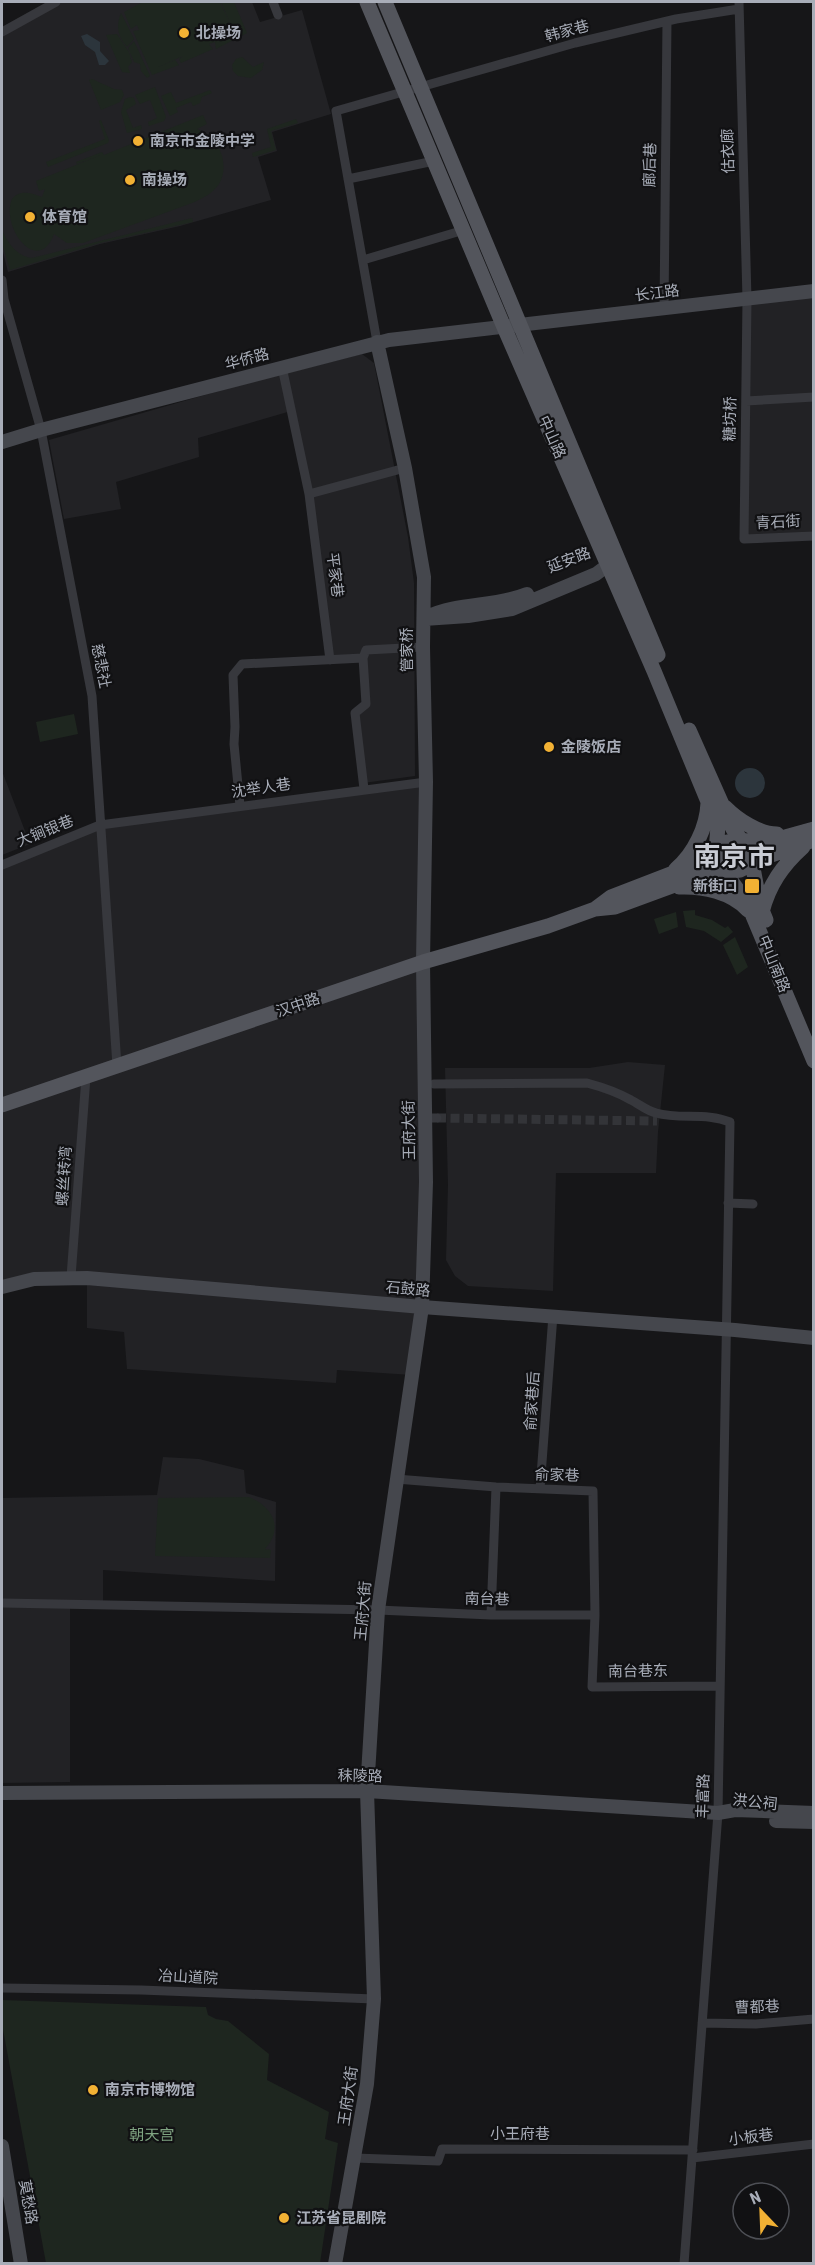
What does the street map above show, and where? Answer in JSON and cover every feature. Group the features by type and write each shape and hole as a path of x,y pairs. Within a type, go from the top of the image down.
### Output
{"main road":[{"name":"中山路","path":"367,2 504,327 608,565 713,798 733,829 737,850"},
{"name":"中山路","path":"385,2 521,325 713,798 718,826 737,850"},
{"path":"713,798 749,825 773,834 810,836 778,872 758,914 705,887 668,882 692,853 713,798"},
{"path":"737,850 766,856 810,836"},
{"path":"737,850 778,839 810,836"},
{"name":"中山路","path":"727,872 718,863 737,850"},
{"name":"汉中路","path":"2,1105 423,962 548,926 595,909 611,897 668,882 740,870 737,850 699,863 668,882"},
{"name":"中山南路","path":"737,850 758,914 813,1061"},
{"name":"中山南路","path":"727,872 758,914 813,1033"}],"street":[{"path":"2,32 56,2"},
{"path":"273,2 278,15"},
{"name":"韩家巷","path":"348,179 336,111 575,44 739,5"},
{"name":"估衣廊","path":"739,5 747,299"},
{"name":"廊后巷","path":"663,309 667,21"},
{"path":"377,342 348,179 434,161"},
{"path":"363,261 464,230"},
{"name":"慈悲社","path":"2,280 4,299 41,430 92,696 117,1066"},
{"name":"长江路","path":"504,327 813,291"},
{"name":"糖坊桥","path":"744,539 747,299"},
{"name":"华侨路","path":"2,442 377,342 504,327"},
{"name":"管家桥","path":"377,342 405,468 424,577 426,782 423,962"},
{"name":"平家巷","path":"282,367 309,494 330,660"},
{"path":"746,401 813,397"},
{"path":"309,494 405,468"},
{"name":"青石街","path":"744,539 813,536"},
{"name":"延安路","path":"424,619 442,610 511,600 593,566 608,565"},
{"path":"364,789 355,713 366,704 363,658 366,650 423,646"},
{"path":"240,806 234,744 236,727 233,675 242,664 363,658"},
{"name":"沈举人巷","path":"100,825 426,782"},
{"name":"大锏银巷","path":"2,864 100,825"},
{"name":"王府大街","path":"335,2264 367,2084 374,1999 367,1791 378,1610 422,1307 426,1182 431,1118 423,962"},
{"name":"螺丝转湾","path":"71,1277 86,1077"},
{"name":"丰富路","path":"434,1084 587,1083 628,1098 653,1112 665,1115 718,1117 730,1122 718,1813 684,2264"},
{"path":"728,1203 753,1204"},
{"name":"石鼓路","path":"2,1287 34,1279 71,1277 813,1338"},
{"name":"俞家巷后","path":"540,1489 553,1315"},
{"name":"俞家巷","path":"396,1479 496,1487 593,1491 595,1615"},
{"path":"491,1615 496,1487"},
{"name":"南台巷","path":"2,1603 378,1610 491,1615 595,1615"},
{"name":"南台巷东","path":"595,1615 592,1687 720,1686"},
{"name":"秣陵路","path":"2,1793 367,1791 718,1813"},
{"name":"洪公祠","path":"718,1813 735,1810 813,1813"},
{"name":"洪公祠","path":"718,1813 736,1819 813,1822"},
{"name":"冶山道院","path":"2,1988 141,1990 374,1999"},
{"name":"曹都巷","path":"702,2023 756,2024 813,2019"},
{"name":"小板巷","path":"692,2154 813,2144"},
{"name":"莫愁路","path":"2,2146 21,2264"},
{"name":"小王府巷","path":"355,2158 438,2161 442,2149 692,2154"}],"shaded area":[{"name":"南京市金陵中学","path":"62,2 252,2 260,22 302,10 331,114 272,132 277,151 258,157 271,200 180,226 100,244 8,272 2,248 2,37"},
{"path":"87,34 100,42 100,51 109,61 105,65 99,65 95,52 85,45 81,36"},
{"path":"813,297 813,536 744,539 747,299"},
{"path":"362,354 374,363 408,537 414,583 415,776 363,783 355,713 366,704 363,658 330,660 309,494 291,411 198,438 199,457 116,482 121,509 64,519 49,440 236,386"},
{"path":"750,768 761,772 765,783 761,794 750,798 739,794 735,783 739,772"},
{"path":"2,771 30,844 2,855"},
{"path":"426,782 425,1118 412,1375 337,1370 336,1383 127,1369 124,1332 87,1328 87,1278 2,1287 2,864 100,825"},
{"path":"628,1062 665,1065 656,1173 556,1173 553,1291 468,1286 455,1276 446,1260 448,1185 445,1068 589,1068"},
{"path":"163,1457 199,1459 244,1470 246,1493 276,1502 275,1581 103,1570 103,1605 70,1604 70,1782 2,1783 2,1498 157,1495"}],"green space":[{"name":"北操场","path":"143,2 220,2 232,28 221,2 234,2 247,33 216,49 215,42 209,44 213,49 181,63 179,59 183,56 156,68 175,60 179,65 152,75 133,31 139,30 137,25 131,29 124,12"},
{"path":"121,13 134,39 127,47 118,30"},
{"path":"117,34 129,52 132,62 128,67 130,73 122,72 106,35"},
{"path":"134,41 150,76 147,78 141,71 140,64 134,62 128,48"},
{"path":"242,57 253,67 264,62 262,70 251,78 238,76 233,71 232,65 236,59"},
{"path":"92,79 114,89 122,90 124,95 120,102 101,110 89,80"},
{"path":"155,87 166,117 164,121 149,126 148,122 157,118 150,100 140,104 135,95"},
{"path":"210,90 212,93 202,97 200,103 193,106 191,102 176,108 178,112 170,116 161,96 171,92 176,103"},
{"path":"134,98 136,104 126,110 133,128 141,125 142,129 127,133 121,112 125,99"},
{"name":"南操场","path":"203,115 207,124 197,129 211,137 216,144 223,159 224,168 219,184 207,195 192,203 83,243 67,243 54,234 47,246 39,251 22,243 11,222 12,199 22,193 42,197 45,189 39,191 36,181 101,155 77,164 76,162 102,152 104,155"},
{"path":"296,119 298,123 271,131 276,150 253,157 252,153 271,147 267,129"},
{"path":"101,120 109,140 108,143 48,167 46,162 105,139 99,121"},
{"path":"192,218 193,222 100,243 10,270 2,243 2,230 17,252 32,258"},
{"path":"74,714 78,734 40,742 36,722"},
{"path":"695,910 695,915 712,920 725,928 728,926 733,932 721,942 704,931 686,927 683,911"},
{"path":"676,912 678,927 659,934 654,919"},
{"path":"735,937 748,967 737,975 723,945"},
{"path":"249,1497 264,1506 273,1519 274,1533 265,1549 271,1550 270,1558 155,1556 158,1498"},
{"name":"朝天宫","path":"2,2000 206,2007 208,2015 228,2021 269,2054 267,2080 329,2112 325,2139 338,2143 320,2263 46,2263 2,2024"}],"tunnel":[{"path":"437,1118 657,1121"}],"place":[{"name":"北操场","path":"184,33"},
{"name":"南京市金陵中学","path":"138,141"},
{"name":"南操场","path":"130,180"},
{"name":"体育馆","path":"30,217"},
{"name":"金陵饭店","path":"549,747"},
{"name":"新街口","path":"752,886"},
{"name":"南京市博物馆","path":"93,2090"},
{"name":"江苏省昆剧院","path":"284,2218"}],"district":[{"name":"南京市","path":"734,857"}]}
